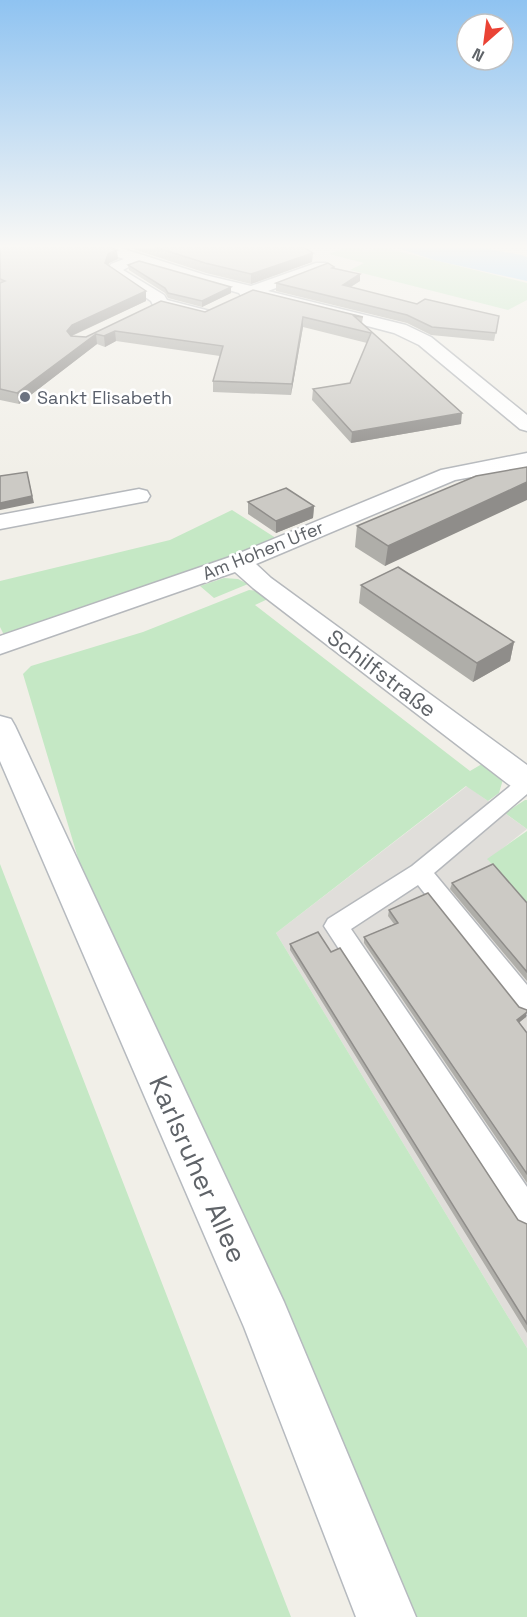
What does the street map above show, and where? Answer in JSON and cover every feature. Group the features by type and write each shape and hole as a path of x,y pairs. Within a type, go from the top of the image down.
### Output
{"street":[{"path":"364,322 400,329 425,341 527,424"},
{"name":"Am Hohen Ufer","path":"0,645 239,562 450,475 527,460"},
{"path":"0,522 139,496"},
{"name":"Schilfstraße","path":"239,562 262,583 527,783"},
{"name":"Karlsruher Allee","path":"0,726 266,1320 386,1617"}],"lane":[{"path":"527,783 420,872 336,926 527,1213"},
{"path":"420,872 443,897 527,1004"}],"shaded area":[{"path":"467,786 527,829 488,860 527,903 527,1348 276,933"}],"green space":[{"path":"232,510 282,542 4,635 0,627 0,581 170,540"},
{"path":"224,578 238,579 248,584 214,598 200,586"},
{"path":"249,590 258,591 270,598 255,605 470,771 487,761 504,776 499,793 488,801 466,786 276,933 527,1348 527,1617 386,1617 118,992 23,674 31,666 143,632"},
{"path":"527,800 527,829 505,813"},
{"path":"527,831 527,903 487,859"},
{"path":"0,864 291,1617 0,1617"}],"building":[{"path":"0,322 78,322 67,331 71,336 86,337 116,322 302,322 292,384 213,381 223,346 115,331 104,336 96,334 17,393 0,389"},
{"path":"326,322 361,322 462,413 352,432 313,389 350,383 371,333"},
{"path":"423,322 498,322 496,333 432,327"},
{"path":"527,467 527,482 388,546 357,526 476,476"},
{"path":"27,472 32,496 0,503 0,476"},
{"path":"286,488 314,506 276,521 248,502"},
{"path":"398,567 514,642 477,663 361,585"},
{"path":"493,864 527,903 527,972 452,883"},
{"path":"428,893 519,1007 527,1010 517,1020 527,1033 527,1174 364,937 398,923 389,910"},
{"path":"318,932 331,952 340,948 518,1220 527,1224 527,1324 290,944"}],"place":[{"name":"Sankt Elisabeth","path":"25,397"}]}
